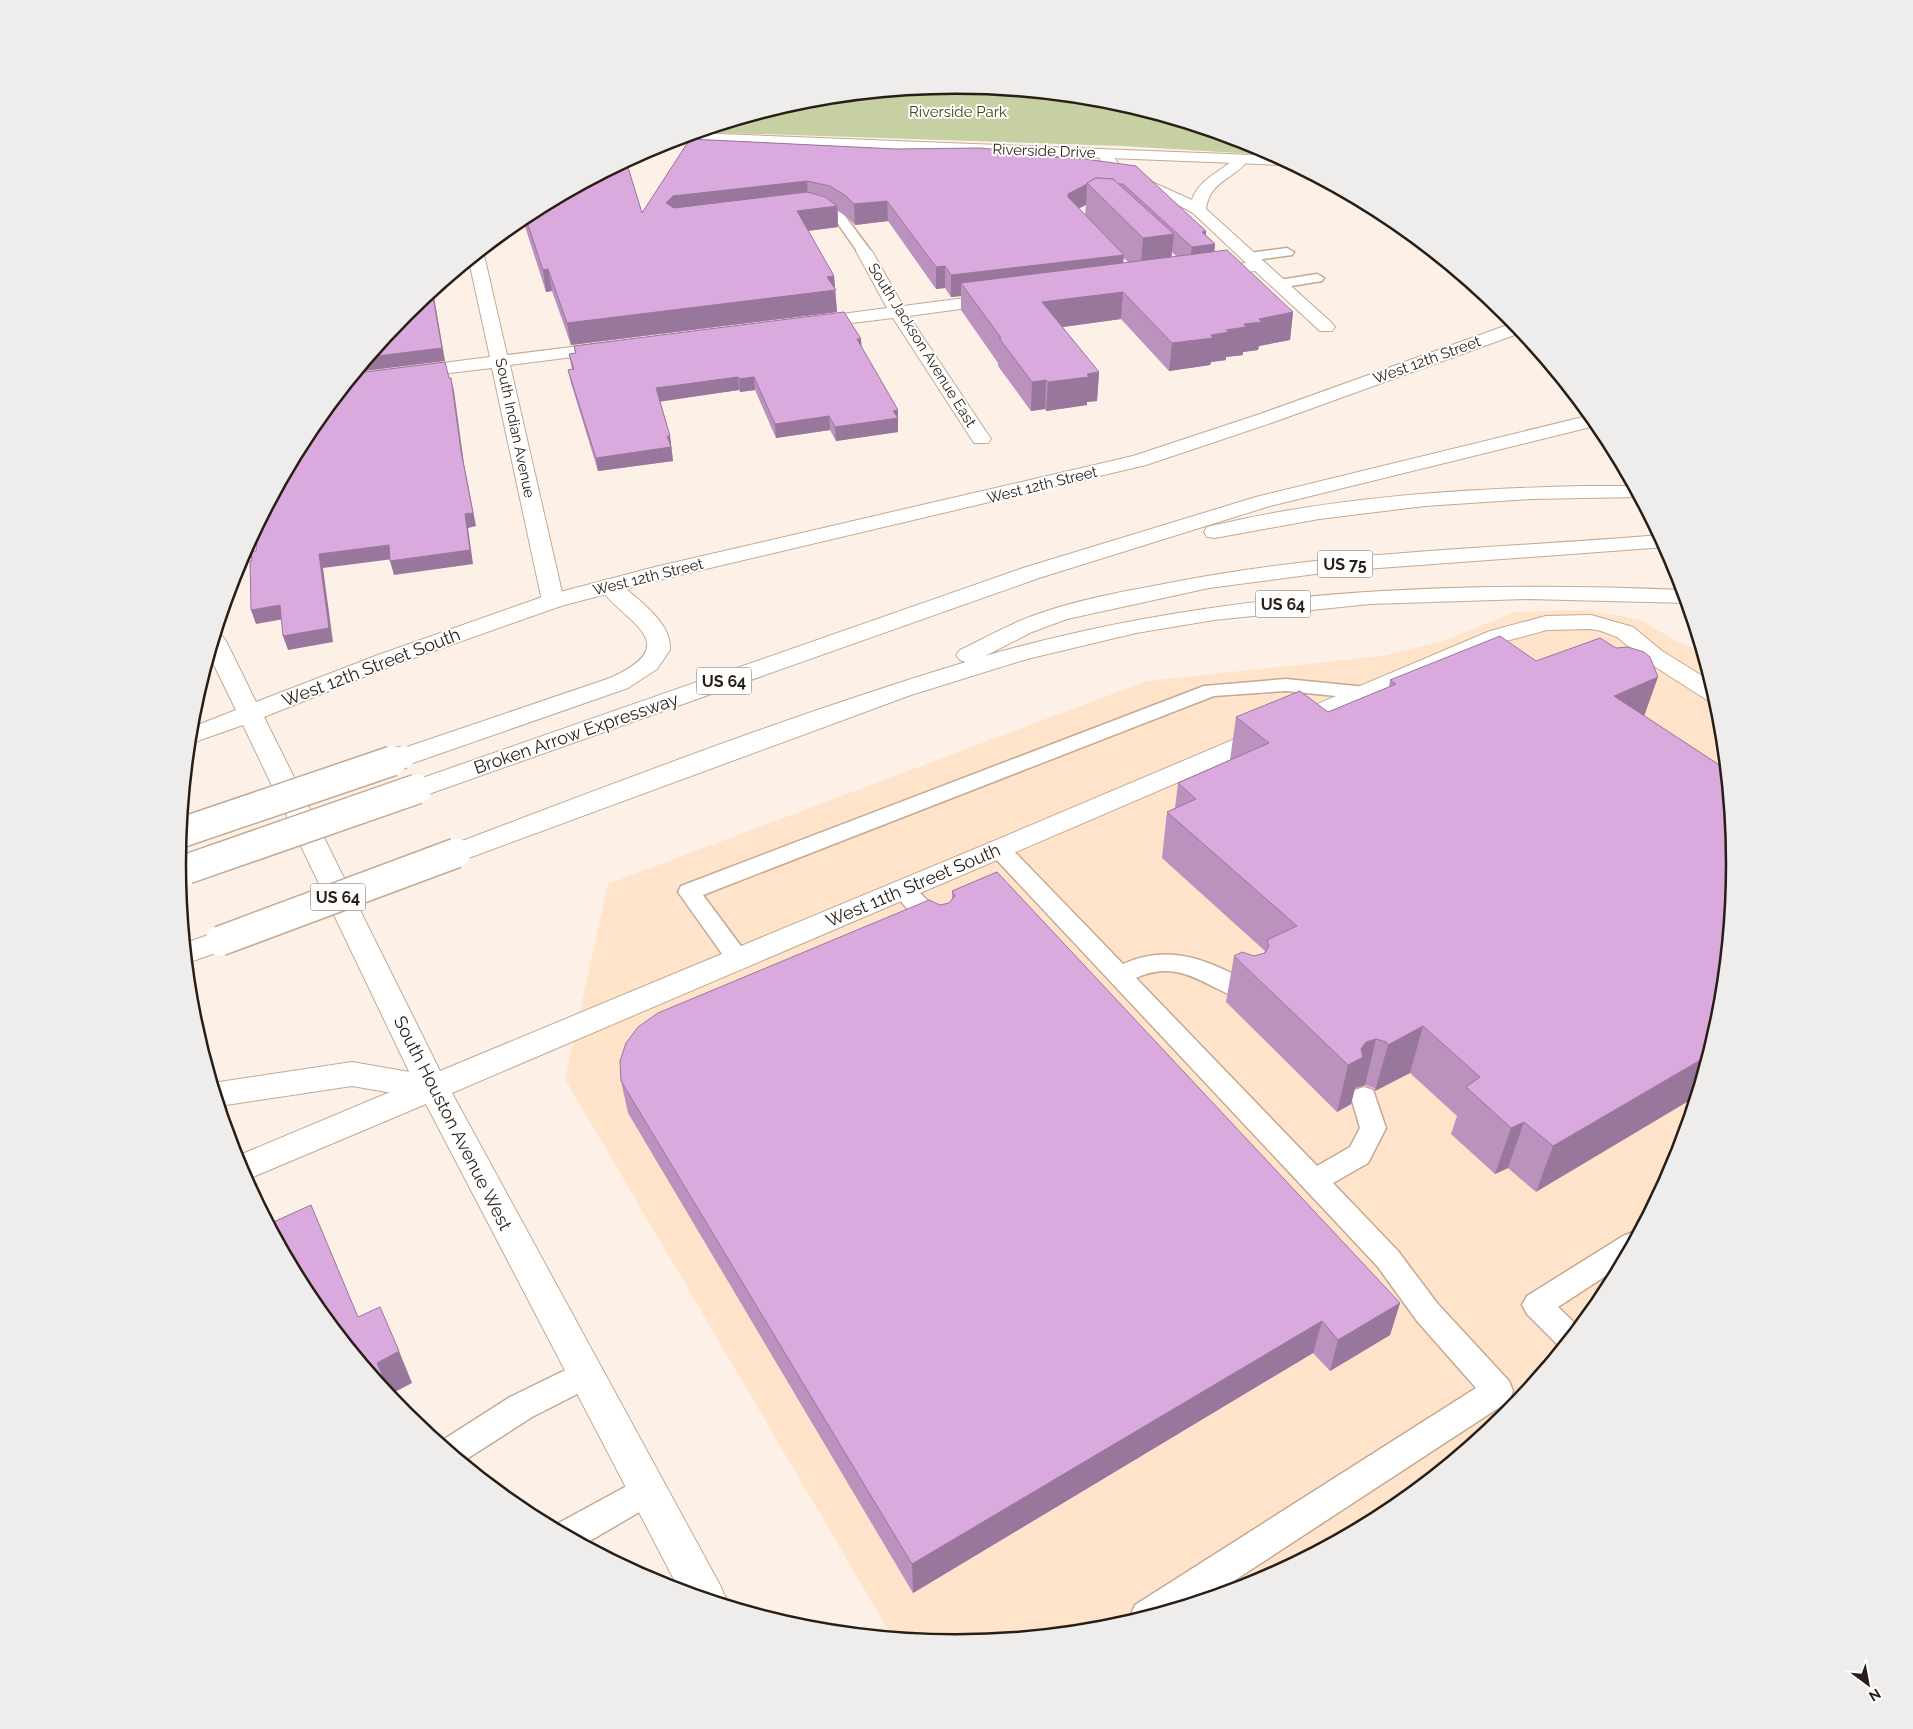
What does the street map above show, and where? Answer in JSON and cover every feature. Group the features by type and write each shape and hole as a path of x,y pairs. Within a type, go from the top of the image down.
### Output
{"main road":[{"name":"Riverside Drive","path":"701,138 1268,160"},
{"path":"1105,154 1116,171 1163,191 1198,210 1326,327"},
{"path":"1198,210 1201,192 1207,184 1234,169 1242,159"},
{"name":"South Jackson Avenue East","path":"864,251 898,312 981,440"},
{"name":"South Indian Avenue","path":"477,261 553,601"},
{"path":"1195,274 1254,261"},
{"path":"798,324 1013,297"},
{"name":"West 12th Street","path":"553,601 1139,460 1249,425 1512,330"},
{"path":"358,379 628,345"},
{"path":"1031,573 1263,501 1587,422"},
{"name":"US 64","path":"1031,573 1244,526 1309,515 1439,499 1498,494 1631,492"},
{"name":"US 75","path":"889,692 1034,624 1116,600 1181,585 1244,574 1326,565 1656,542"},
{"name":"Broken Arrow Expressway","path":"186,869 1031,573"},
{"path":"187,831 635,676 655,656 660,645 656,632 609,586"},
{"name":"US 64","path":"191,951 889,692 1060,643 1188,617 1249,608 1344,598 1520,591 1679,597"},
{"name":"West 12th Street South","path":"197,734 386,660 553,601"},
{"name":"West 11th Street South","path":"247,1166 1498,636 1546,623 1591,622 1626,632 1654,656 1706,689"},
{"name":"South Houston Avenue West","path":"215,654 250,714 432,1088 702,1591"},
{"path":"221,1093 352,1074 432,1088"}],"lane":[{"path":"799,208 826,207 834,211 864,251"},
{"path":"1254,261 1287,252"},
{"path":"1279,284 1317,278"},
{"path":"738,959 689,892 1211,690 1286,685 1366,692"},
{"path":"999,849 1388,1259 1427,1312 1498,1390 1163,1607"},
{"path":"903,889 941,928"},
{"path":"1120,976 1152,963 1180,964 1208,971 1247,992"},
{"path":"1313,1182 1359,1155 1373,1128 1364,1098"},
{"path":"1567,1335 1537,1305 1624,1250"},
{"path":"454,1449 521,1408 586,1374"},
{"path":"573,1533 647,1490"}],"shaded area":[{"path":"1588,610 1640,620 1680,643 1696,649 1712,714 1721,764 1726,814 1726,915 1721,965 1712,1015 1701,1064 1669,1159 1648,1205 1624,1250 1568,1334 1502,1410 1426,1476 1342,1532 1297,1556 1251,1577 1204,1594 1156,1609 1107,1620 1057,1629 1007,1634 956,1635 890,1632 565,1079 608,884 1147,681 1382,656 1440,642 1515,612"}],"green space":[{"name":"Riverside Park","path":"906,95 1007,95 1057,100 1156,120 1255,154 1122,146 717,133 757,120 856,100"}],"building":[{"path":"697,139 895,149 980,148 1025,152 1024,155 1085,159 1136,166 1206,231 1202,232 1215,244 1192,247 1123,184 1118,184 1113,179 1096,178 1068,194 1068,197 1124,255 951,275 945,266 936,267 887,201 854,204 846,196 830,186 807,181 673,196 666,203 674,208 807,192 825,197 837,206 797,211 834,276 827,277 836,290 567,323 548,269 543,270 528,224 571,197 628,168 642,213 688,143"},
{"path":"1096,178 1113,179 1174,234 1143,238 1087,183"},
{"path":"1227,250 1293,312 1259,319 1262,322 1244,324 1246,327 1226,330 1229,332 1211,335 1213,338 1172,343 1123,292 1042,302 1099,372 1087,374 1089,377 1032,382 961,283"},
{"path":"433,298 442,348 377,356 411,319"},
{"path":"844,312 861,339 857,339 898,410 893,411 898,418 835,427 829,416 775,424 754,377 739,379 738,377 656,388 670,436 667,436 671,447 596,458 568,370 574,369 569,354 576,353 574,346"},
{"path":"445,362 449,378 451,378 461,451 473,513 465,514 470,550 390,561 389,545 319,554 329,628 283,636 280,605 251,610 251,554 256,551 256,543 265,524 289,479 316,436 364,372"},
{"path":"1500,636 1536,661 1600,638 1616,648 1628,647 1644,652 1650,657 1658,677 1614,696 1721,766 1726,814 1726,915 1721,965 1702,1059 1553,1146 1524,1122 1511,1128 1466,1087 1480,1077 1423,1026 1388,1045 1386,1042 1376,1039 1366,1042 1361,1049 1363,1057 1348,1065 1234,956 1242,952 1254,956 1265,953 1269,946 1267,940 1297,926 1167,812 1196,799 1178,783 1269,743 1236,717 1300,691 1328,712 1396,684 1390,680"},
{"path":"997,872 1400,1303 1338,1340 1322,1321 912,1564 621,1081 620,1061 626,1043 638,1027 658,1013 929,900 940,905 949,903 955,896 952,891"},
{"path":"311,1205 358,1317 380,1307 399,1351 377,1363 385,1382 345,1334 316,1293 274,1222"}]}
